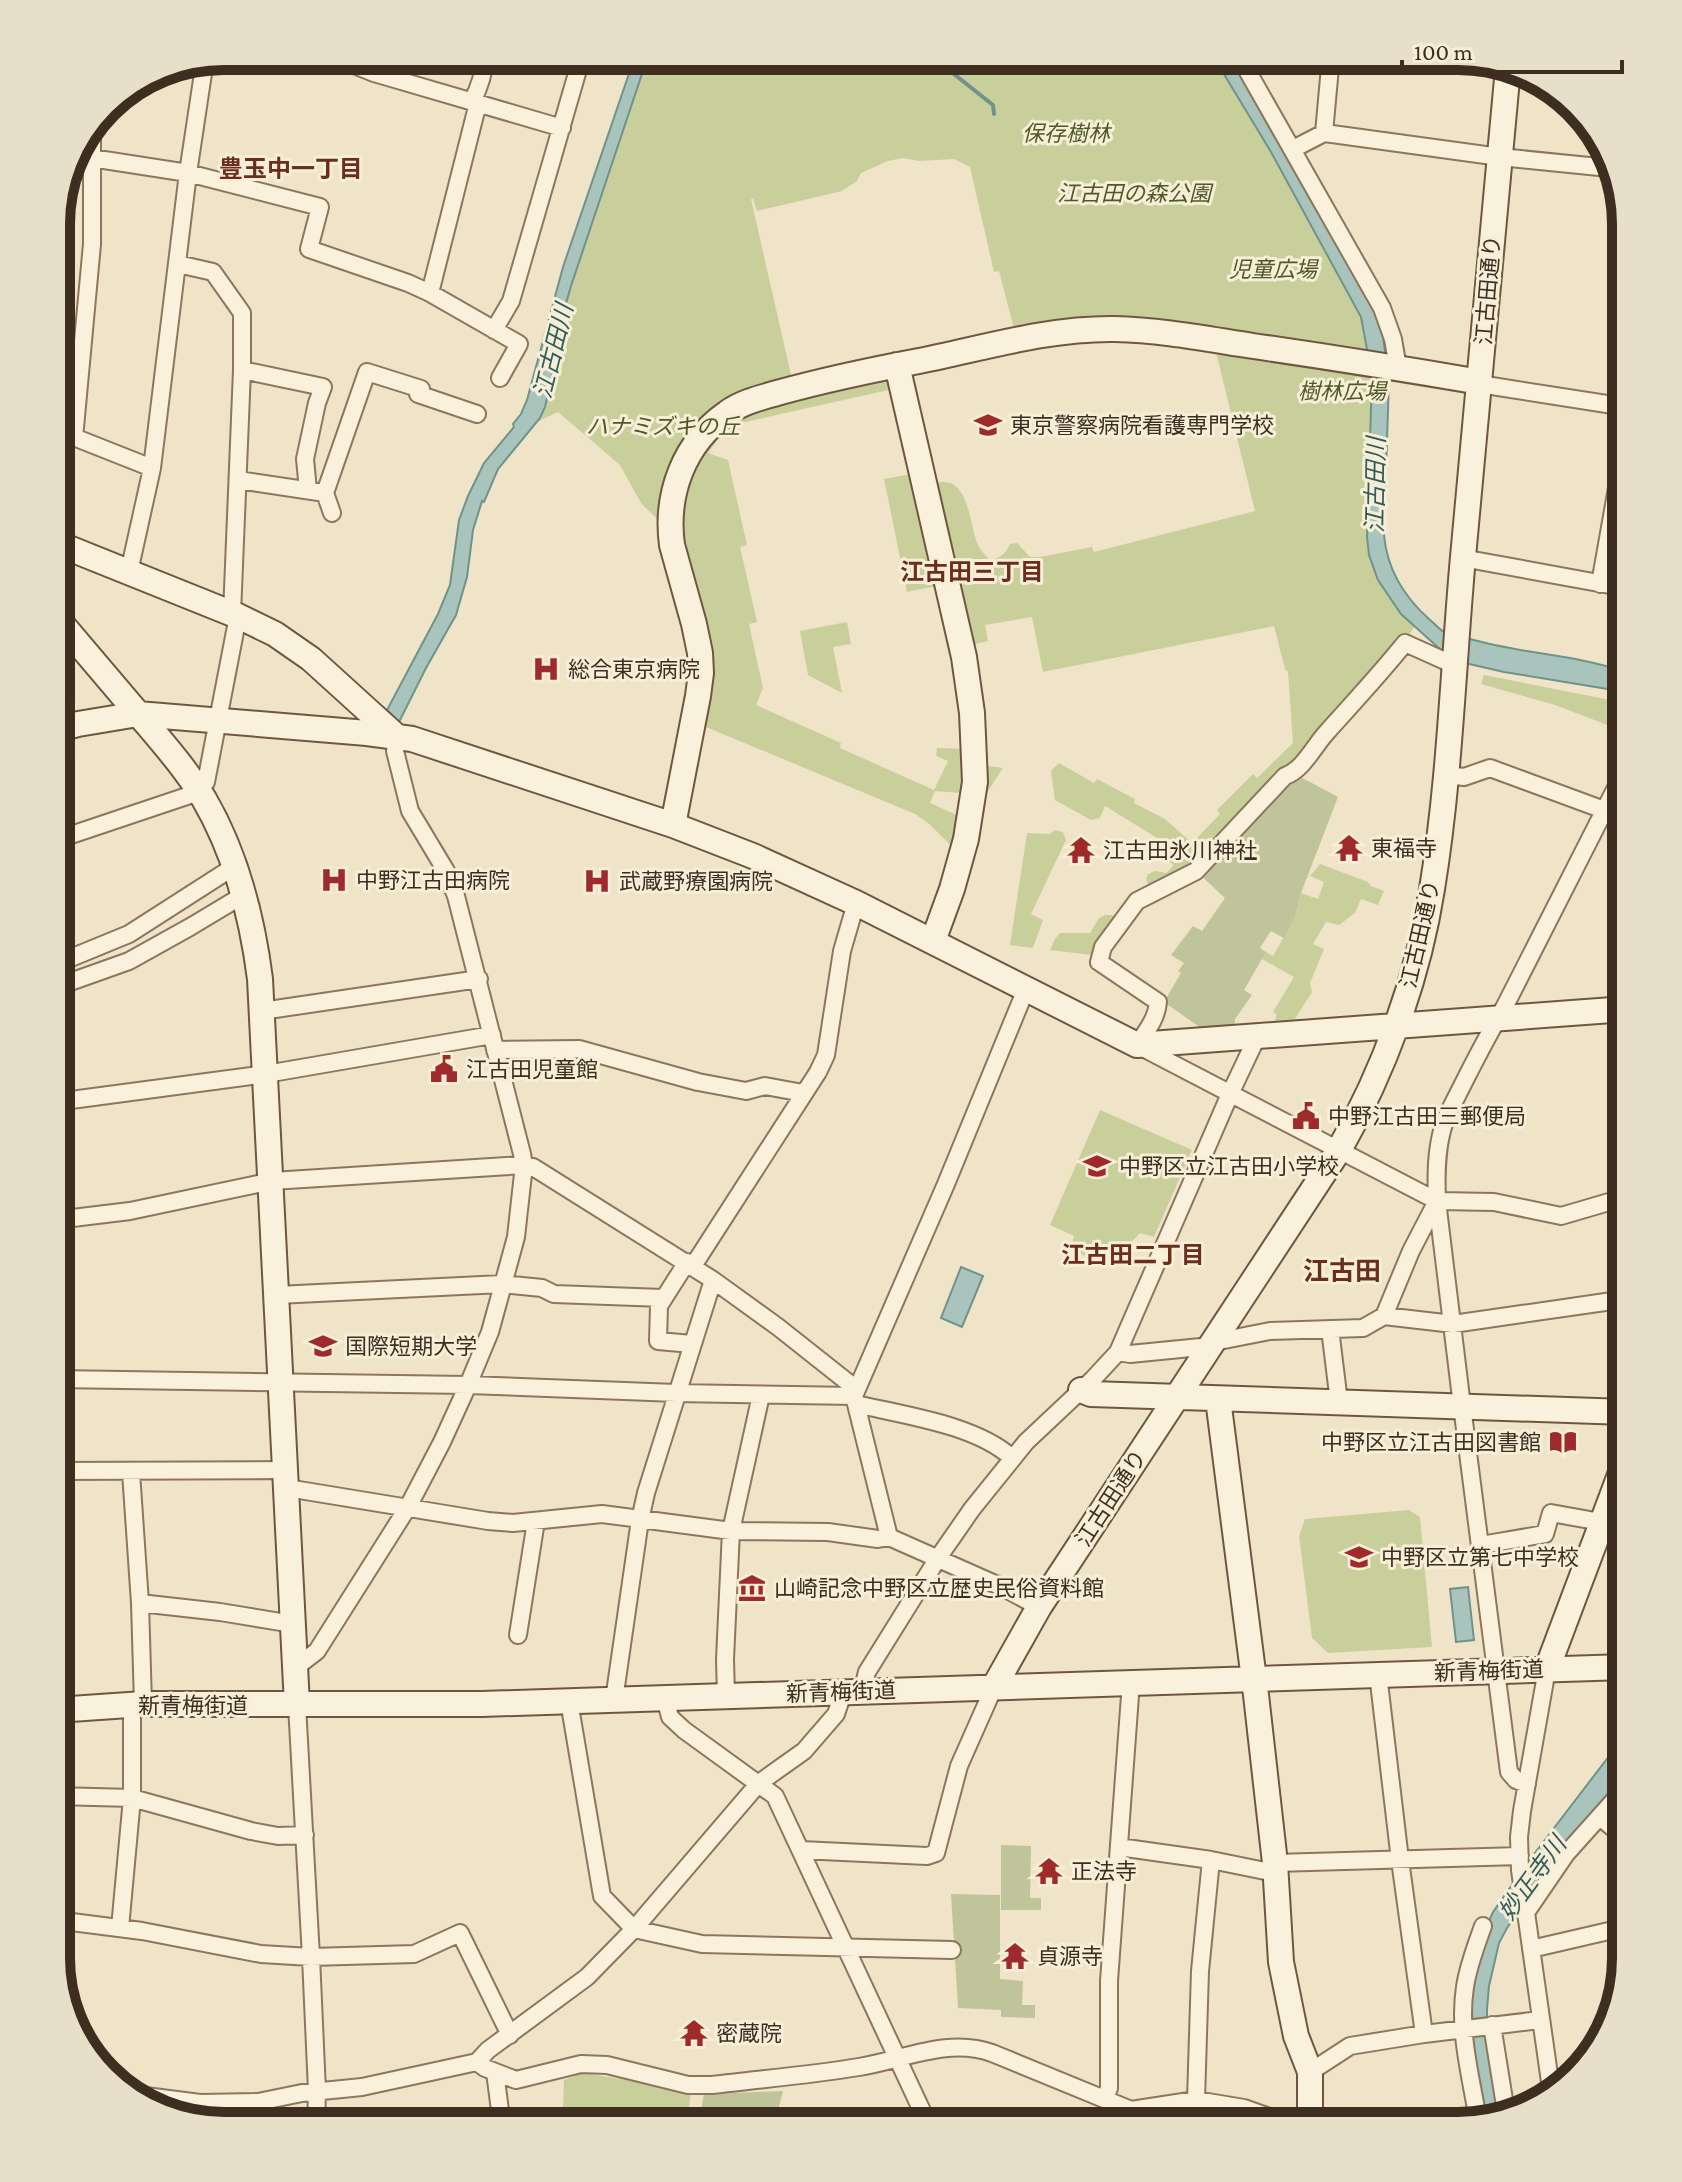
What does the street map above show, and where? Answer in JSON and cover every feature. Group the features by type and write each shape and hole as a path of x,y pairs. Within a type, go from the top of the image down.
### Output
{"street":[{"path":"367,70 562,128"},
{"path":"430,293 483,70"},
{"path":"494,330 511,301 578,70"},
{"path":"1247,70 1382,308 1393,339 1395,368"},
{"path":"1324,133 1330,70"},
{"path":"129,572 152,468 203,71"},
{"name":"江古田通り","path":"994,1687 1039,1607 1339,1150 1367,1095 1403,1008 1428,911 1439,843 1507,78"},
{"path":"1293,149 1324,133 1601,167"},
{"path":"74,438 92,244 91,146"},
{"path":"86,156 188,173 320,207 309,249 408,283 519,344 500,378"},
{"path":"70,835 199,790 206,782 219,720 235,615 242,313 213,272 178,264"},
{"path":"673,825 701,673 694,624 670,532 672,504 684,462 698,440 727,412 743,403 794,388 1051,332 1113,329 1162,333 1361,362 1612,405"},
{"path":"897,365 964,657 972,713 975,782 966,839 933,941"},
{"path":"242,370 323,387 305,459 308,490"},
{"path":"332,513 325,493 367,372 421,389 418,394 477,414"},
{"path":"70,436 152,468"},
{"path":"238,480 325,493"},
{"path":"1600,584 1612,516"},
{"path":"70,549 275,634 296,648 389,730 410,811 446,871 456,896 524,1165 516,1237 490,1332 468,1385 408,1507 317,1651 295,1668"},
{"path":"1462,558 1612,586"},
{"path":"70,634 199,790 235,866 245,894 256,947 272,1181 316,2112"},
{"path":"1137,1045 1150,1027 1158,1002 1099,962 1103,947 1137,901 1196,871 1285,776 1293,773 1405,643 1455,653"},
{"path":"70,726 138,714 389,730 673,825 753,856 933,941 1437,1201 1494,1202 1561,1216 1612,1199"},
{"path":"1446,775 1464,777 1490,768 1604,810"},
{"path":"1527,1784 1516,1780 1509,1772 1437,1201 1438,1150 1443,1126 1489,1031 1498,1019 1612,795"},
{"path":"70,958 129,934 235,866"},
{"path":"70,982 129,961 245,894"},
{"path":"692,1344 658,1341 659,1306 818,1072 826,1055 842,951 856,903"},
{"path":"262,1011 479,979"},
{"path":"855,1400 1026,989"},
{"path":"1137,1045 1612,1010"},
{"path":"172,2102 258,2102 317,2091 362,2087 477,2062 488,2050 587,1977 634,1929 759,1783 804,1751 836,1714 867,1672 972,1509 1026,1442 1118,1352 1257,1037"},
{"path":"70,1100 494,1042 579,1049 746,1091 765,1086 803,1093"},
{"path":"70,1218 130,1211 272,1181 524,1165 533,1167 690,1264 850,1384 889,1537"},
{"path":"1384,1316 1411,1251 1437,1201"},
{"path":"614,1700 646,1493 713,1280"},
{"path":"277,1295 502,1284 542,1288 554,1294 663,1298"},
{"path":"1118,1352 1130,1354 1213,1344 1270,1331 1363,1328 1384,1316 1453,1324 1612,1301"},
{"path":"1330,1329 1339,1402"},
{"path":"70,1379 468,1385 855,1400 938,1422 974,1436 1012,1458"},
{"path":"1081,1390 1091,1394 1177,1398 1612,1411"},
{"path":"726,1696 731,1531 761,1395"},
{"path":"1218,1399 1254,1678 1275,1868 1281,1962 1296,2036 1310,2072 1310,2112"},
{"path":"70,1471 286,1479 408,1507 488,1521 513,1523 602,1514 731,1531 828,1532 878,1539 889,1537 1004,1588 1039,1607"},
{"path":"120,1928 138,1705 140,1603 131,1472"},
{"path":"1550,2081 1526,1906 1517,1868 1519,1837 1547,1669 1612,1494"},
{"path":"1481,1545 1545,1534 1551,1513 1601,1522"},
{"path":"518,1635 536,1521"},
{"path":"140,1603 293,1624"},
{"name":"新青梅街道","path":"70,1708 138,1705 482,1704 1612,1667"},
{"path":"1378,1674 1424,2034"},
{"path":"1105,2099 1109,2088 1109,1981 1131,1682"},
{"path":"801,1850 927,1856 936,1853 959,1766 994,1687"},
{"path":"665,1698 670,1717 684,1730 775,1796 922,2112"},
{"path":"569,1701 602,1896 634,1929 702,1944 952,1950"},
{"path":"70,1796 132,1798 251,1831 278,1836 305,1835"},
{"path":"1526,1906 1566,1854 1612,1803"},
{"path":"1600,1817 1612,1827"},
{"path":"1119,1847 1275,1868 1400,1860 1517,1868"},
{"path":"1196,2100 1200,1971 1211,1860"},
{"path":"70,1922 261,1954 311,1957 414,1954 460,1933 510,2035"},
{"path":"1477,2111 1464,1990 1483,1926"},
{"path":"1531,1949 1612,1930"},
{"path":"1310,2072 1350,2046 1540,2020"},
{"path":"1491,2026 1505,2105"},
{"path":"477,2062 516,2080 581,2064 607,2065 688,2085 712,2085 861,2067 962,2046 979,2048 1131,2110 1196,2100 1255,2112"},
{"path":"495,2072 500,2112"}],"green space":[{"name":"江古田の森公園","path":"643,70 1221,70 1271,152 1361,317 1372,376 1369,555 1401,614 1414,627 1405,643 1196,871 1152,893 1146,879 1148,874 1155,871 1166,873 1174,865 1155,853 1162,841 1105,806 1100,818 1091,820 1055,800 1051,771 1059,763 1094,783 1097,779 1165,819 1192,843 1220,814 1217,810 1253,774 1257,778 1293,743 1288,672 1274,626 1043,672 1032,617 985,625 988,641 962,647 947,584 907,592 884,479 922,472 925,486 942,482 953,484 964,498 978,545 990,560 1002,555 1010,544 1017,543 1030,557 1092,547 1094,552 1255,511 1213,340 1017,340 999,271 994,272 970,167 954,159 919,161 903,158 888,161 861,173 857,181 842,191 757,211 751,199 794,388 897,365 902,387 741,423 721,435 708,453 728,460 747,545 740,547 757,622 749,624 763,688 756,705 841,743 840,748 934,790 948,761 936,756 937,748 973,749 974,764 1003,768 969,820 962,856 915,814 694,722 698,696 670,532 641,503 620,465 558,412 535,423 540,418 563,314","holes":["935,791 973,794 968,820 930,803"]},
{"path":"847,622 851,644 833,647 842,693 808,675 800,631"},
{"path":"1484,675 1612,700 1612,727 1555,705 1481,684"},
{"path":"1293,773 1338,797 1301,893 1295,917 1284,938 1271,931 1260,948 1266,952 1244,990 1252,995 1235,1019 1234,1029 1205,1031 1164,1002 1184,963 1171,955 1193,926 1202,931 1225,898 1196,871"},
{"path":"1055,830 1063,832 1066,840 1031,914 1043,920 1033,948 1010,945 1027,833 1050,834"},
{"path":"1320,864 1384,891 1378,905 1361,899 1355,913 1339,925 1326,922 1313,944 1324,949 1310,983 1312,992 1293,1022 1280,1024 1273,1012 1294,977 1262,959 1266,952 1273,956 1295,917 1301,893 1318,899 1324,882 1310,876"},
{"path":"1105,915 1122,921 1100,956 1050,950 1060,933 1090,933 1099,918"},
{"path":"1100,1110 1192,1150 1154,1237 1140,1233 1108,1266 1070,1249 1074,1236 1050,1225"},
{"path":"1409,1510 1420,1517 1432,1647 1328,1653 1312,1638 1299,1536 1305,1519"},
{"path":"1001,1845 1031,1846 1030,1898 1041,1898 1041,1910 1001,1910"},
{"path":"951,1894 1000,1895 1000,1979 1023,1981 1022,2005 1035,2005 1035,2018 1001,2017 1001,2010 958,2008"},
{"path":"583,2073 691,2090 689,2112 588,2112 563,2107 564,2080"},
{"path":"783,2091 778,2112 701,2112 704,2094"}],"water":[{"name":"江古田川","path":"630,70 643,70 571,286 545,407 540,418 498,469 482,501 456,615 399,722 387,710 450,585 459,520 468,496 484,463 514,427 527,400 563,267"},
{"name":"江古田川","path":"1221,70 1241,70 1381,323 1389,379 1384,535 1393,571 1405,592 1444,632 1612,668 1612,690 1465,663 1442,651 1401,614 1378,580 1369,555 1367,537 1372,376 1361,317 1271,152"},
{"path":"961,1267 983,1276 962,1327 941,1318"},
{"path":"1468,1587 1474,1640 1456,1642 1450,1589"},
{"name":"妙正寺川","path":"1612,1752 1612,1788 1546,1871 1499,1943 1487,2009 1487,2036 1499,2106 1481,2110 1466,2017 1485,1930 1493,1912"}],"waterway":[{"path":"949,70 993,105 994,114"}],"place":[{"name":"東京警察病院看護専門学校","path":"988,425"},
{"name":"総合東京病院","path":"546,669"},
{"name":"東福寺","path":"1349,848"},
{"name":"江古田氷川神社","path":"1081,850"},
{"name":"中野江古田病院","path":"334,880"},
{"name":"武蔵野療園病院","path":"597,881"},
{"name":"江古田児童館","path":"444,1069"},
{"name":"中野江古田三郵便局","path":"1306,1116"},
{"name":"中野区立江古田小学校","path":"1097,1166"},
{"name":"国際短期大学","path":"323,1346"},
{"name":"中野区立江古田図書館","path":"1563,1442"},
{"name":"中野区立第七中学校","path":"1359,1557"},
{"name":"山崎記念中野区立歴史民俗資料館","path":"752,1588"},
{"name":"正法寺","path":"1049,1871"},
{"name":"貞源寺","path":"1015,1956"},
{"name":"密蔵院","path":"694,2033"}],"district":[{"name":"豊玉中一丁目","path":"291,168"},
{"name":"江古田三丁目","path":"972,571"},
{"name":"江古田二丁目","path":"1133,1254"},
{"name":"江古田","path":"1342,1271"}],"park label":[{"name":"保存樹林","path":"1066,133"},
{"name":"児童広場","path":"1273,269"},
{"name":"樹林広場","path":"1342,391"},
{"name":"ハナミズキの丘","path":"663,426"}]}
